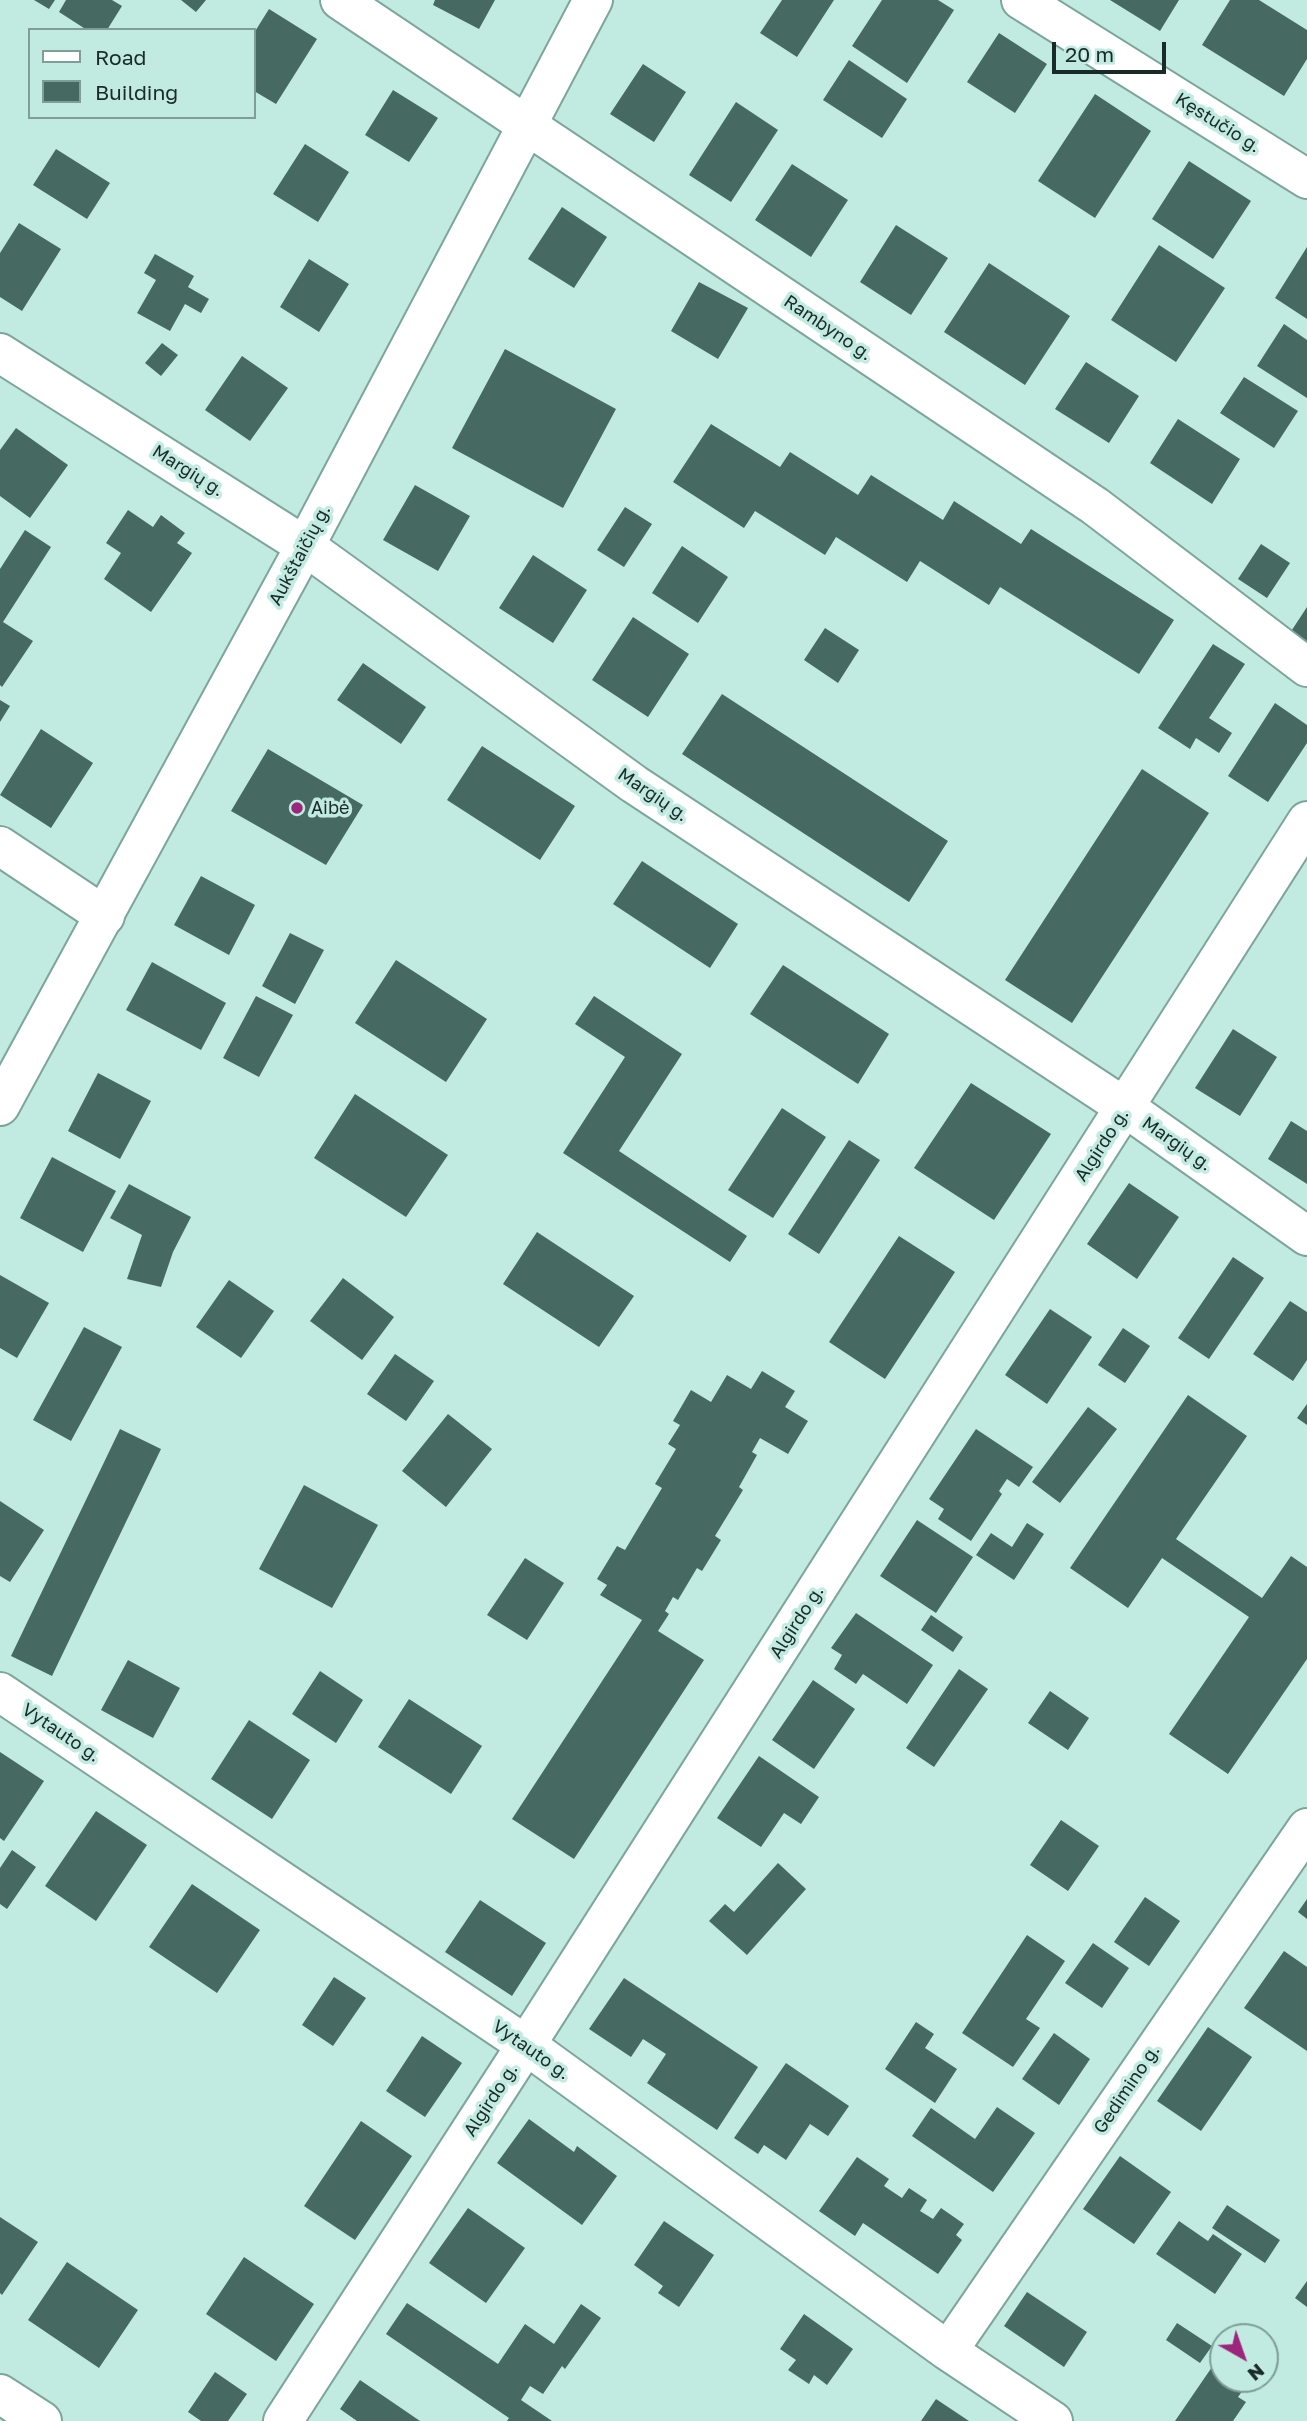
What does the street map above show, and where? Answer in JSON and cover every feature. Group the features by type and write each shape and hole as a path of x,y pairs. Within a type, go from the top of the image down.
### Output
{"street":[{"name":"Rambyno g.","path":"340,0 1095,506 1307,667"},
{"name":"Aukštaičių g.","path":"0,1106 305,546 593,0"},
{"name":"Kęstučio g.","path":"1021,0 1307,179"},
{"name":"Margių g.","path":"0,353 305,546 646,792 1126,1108 1307,1236"},
{"name":"Algirdo g.","path":"283,2421 1126,1108 1307,821"},
{"path":"0,846 104,916"},
{"name":"Vytauto g.","path":"0,1692 526,2045 948,2351 1054,2421"},
{"name":"Gedimino g.","path":"948,2351 1307,1828"},
{"path":"0,2394 42,2421"}],"building":[{"path":"34,0 55,0 49,9"},
{"path":"66,0 112,0 122,6 108,28 84,28 59,12"},
{"path":"181,0 206,0 196,12"},
{"path":"435,0 495,0 479,29 433,5"},
{"path":"782,0 834,0 797,57 760,33"},
{"path":"882,0 938,0 954,10 907,83 852,46"},
{"path":"1110,0 1179,0 1160,31"},
{"path":"1230,0 1259,0 1307,30 1307,59 1284,96 1202,45"},
{"path":"269,9 317,39 276,104 256,92 256,30"},
{"path":"999,33 1047,64 1015,113 967,82"},
{"path":"849,60 907,99 882,138 823,100"},
{"path":"643,64 686,92 654,142 610,114"},
{"path":"393,90 438,118 409,162 365,135"},
{"path":"1095,94 1151,131 1095,218 1038,181"},
{"path":"736,102 778,130 731,202 689,175"},
{"path":"305,144 349,172 318,222 273,194"},
{"path":"56,149 110,183 87,219 33,185"},
{"path":"1189,161 1251,201 1213,259 1152,219"},
{"path":"792,164 848,200 811,257 755,220"},
{"path":"562,207 607,237 574,288 528,259"},
{"path":"19,223 61,249 22,311 0,297 0,253"},
{"path":"896,225 948,258 911,315 860,282"},
{"path":"1159,245 1225,288 1176,362 1111,320"},
{"path":"1307,247 1307,319 1275,298"},
{"path":"155,254 194,276 188,287 209,299 201,313 185,304 170,331 137,313 156,280 144,273"},
{"path":"309,259 349,284 319,332 280,307"},
{"path":"989,263 1070,316 1025,385 944,332"},
{"path":"699,282 748,308 718,359 671,331"},
{"path":"1284,324 1307,340 1307,398 1257,366"},
{"path":"162,343 178,355 161,376 145,363"},
{"path":"505,349 616,409 563,508 452,448"},
{"path":"242,356 288,388 250,441 205,410"},
{"path":"1086,362 1139,396 1109,443 1055,409"},
{"path":"1244,377 1298,411 1274,448 1220,413"},
{"path":"1178,419 1240,459 1212,504 1150,463"},
{"path":"711,424 780,467 790,452 858,495 871,475 943,520 954,501 1021,544 1031,529 1174,620 1139,674 1000,587 989,605 920,561 907,582 836,537 825,555 755,511 744,528 673,482"},
{"path":"16,428 68,465 30,518 0,496 0,450"},
{"path":"415,485 470,516 438,571 383,540"},
{"path":"625,507 652,524 624,567 597,550"},
{"path":"128,510 153,527 161,515 185,533 177,543 192,553 151,612 104,579 121,553 106,543"},
{"path":"25,530 51,547 3,622 33,641 2,687 0,569"},
{"path":"1261,544 1290,563 1267,598 1238,579"},
{"path":"682,546 728,577 698,623 652,593"},
{"path":"533,555 587,590 553,643 499,608"},
{"path":"1307,607 1307,648 1288,636"},
{"path":"633,617 689,654 648,717 592,680"},
{"path":"825,628 859,650 838,683 804,660"},
{"path":"1213,644 1245,664 1209,718 1232,733 1219,753 1196,738 1190,749 1158,728"},
{"path":"363,663 426,707 401,744 337,700"},
{"path":"722,694 948,841 909,902 682,754"},
{"path":"0,700 10,706 0,722"},
{"path":"1275,703 1307,725 1307,743 1268,802 1228,776"},
{"path":"41,729 93,763 51,828 0,795"},
{"path":"482,746 575,806 540,860 447,800"},
{"name":"Aibė","path":"268,749 363,805 326,865 231,811"},
{"path":"1142,769 1209,813 1072,1023 1005,980"},
{"path":"642,861 738,924 710,968 613,904"},
{"path":"201,876 255,905 229,955 174,925"},
{"path":"290,933 324,950 295,1004 262,986"},
{"path":"396,960 487,1019 446,1082 355,1023"},
{"path":"152,962 226,1003 201,1050 126,1010"},
{"path":"783,965 889,1034 858,1084 750,1014"},
{"path":"256,996 293,1015 259,1077 223,1058"},
{"path":"594,996 682,1054 619,1151 747,1236 730,1262 563,1153 625,1057 575,1024"},
{"path":"1233,1029 1277,1057 1240,1116 1195,1088"},
{"path":"98,1073 151,1101 120,1159 68,1131"},
{"path":"971,1083 1051,1134 994,1220 914,1168"},
{"path":"355,1094 448,1155 406,1217 314,1158"},
{"path":"782,1108 826,1137 773,1218 728,1190"},
{"path":"1291,1121 1307,1131 1307,1184 1268,1159"},
{"path":"849,1140 880,1160 819,1254 788,1234"},
{"path":"52,1157 116,1191 83,1252 20,1218"},
{"path":"1129,1183 1179,1217 1137,1279 1087,1244"},
{"path":"129,1184 191,1217 173,1252 161,1287 127,1279 142,1235 110,1218"},
{"path":"537,1232 634,1296 599,1347 503,1284"},
{"path":"899,1236 955,1272 885,1379 829,1342"},
{"path":"1233,1257 1264,1278 1209,1359 1178,1338"},
{"path":"0,1275 49,1303 17,1358 0,1348"},
{"path":"343,1278 394,1317 362,1360 310,1321"},
{"path":"229,1280 274,1311 241,1358 196,1327"},
{"path":"1290,1301 1307,1312 1307,1360 1293,1381 1253,1354"},
{"path":"1050,1309 1092,1337 1047,1404 1005,1375"},
{"path":"84,1327 122,1347 71,1441 33,1420"},
{"path":"1123,1328 1150,1346 1125,1383 1098,1365"},
{"path":"395,1354 434,1381 406,1421 367,1394"},
{"path":"762,1371 795,1391 785,1407 808,1421 788,1454 760,1438 752,1452 757,1455 739,1487 743,1490 715,1536 721,1540 702,1571 697,1568 678,1600 673,1597 665,1611 669,1614 658,1631 704,1660 574,1859 512,1819 642,1620 600,1595 607,1585 597,1579 617,1546 625,1550 662,1488 655,1484 676,1449 668,1444 680,1425 673,1421 691,1390 711,1402 727,1375 751,1389"},
{"path":"1188,1395 1247,1436 1176,1539 1262,1598 1291,1556 1307,1567 1307,1659 1228,1774 1169,1734 1249,1617 1162,1558 1128,1608 1070,1568"},
{"path":"1307,1404 1307,1425 1297,1418"},
{"path":"1088,1407 1117,1429 1060,1503 1032,1482"},
{"path":"448,1414 492,1449 446,1507 402,1471"},
{"path":"120,1429 161,1449 52,1676 11,1656"},
{"path":"976,1429 1033,1467 1019,1487 1007,1479 999,1491 1002,1494 971,1541 938,1519 944,1509 929,1499"},
{"path":"304,1485 378,1525 332,1608 259,1569"},
{"path":"0,1501 44,1530 10,1582 0,1576"},
{"path":"917,1520 973,1557 936,1613 880,1576"},
{"path":"1027,1523 1044,1534 1014,1580 976,1555 991,1533 1012,1547"},
{"path":"525,1558 564,1583 527,1640 487,1615"},
{"path":"856,1613 933,1665 907,1704 863,1674 856,1684 834,1669 842,1655 831,1648"},
{"path":"931,1615 963,1637 953,1652 921,1630"},
{"path":"128,1660 180,1688 153,1738 101,1710"},
{"path":"959,1669 988,1689 934,1767 906,1748"},
{"path":"320,1671 363,1700 336,1743 292,1714"},
{"path":"813,1680 855,1709 814,1769 772,1740"},
{"path":"1050,1691 1089,1718 1068,1750 1028,1723"},
{"path":"409,1699 482,1746 451,1794 378,1747"},
{"path":"249,1720 310,1760 272,1819 211,1779"},
{"path":"0,1752 44,1781 4,1841 0,1838"},
{"path":"759,1756 819,1797 801,1824 784,1813 761,1847 717,1818"},
{"path":"96,1811 147,1845 96,1921 45,1886"},
{"path":"1061,1820 1099,1846 1068,1891 1030,1865"},
{"path":"12,1850 36,1867 7,1909 0,1904 0,1868"},
{"path":"778,1863 806,1889 747,1955 709,1921 725,1904 734,1912"},
{"path":"192,1884 260,1930 217,1993 149,1947"},
{"path":"1145,1897 1180,1921 1149,1966 1114,1942"},
{"path":"1307,1899 1307,1919 1298,1912"},
{"path":"480,1900 546,1943 512,1996 445,1952"},
{"path":"1027,1935 1065,1961 1026,2019 1040,2028 1013,2067 962,2033"},
{"path":"1093,1943 1129,1968 1102,2008 1065,1983"},
{"path":"1284,1951 1307,1967 1307,2051 1244,2008"},
{"path":"334,1977 366,1998 333,2046 302,2025"},
{"path":"624,1978 758,2067 717,2130 647,2083 666,2054 643,2039 631,2057 589,2029"},
{"path":"916,2022 934,2034 925,2048 957,2069 935,2103 885,2069"},
{"path":"1208,2027 1252,2057 1201,2131 1157,2101"},
{"path":"1054,2033 1090,2059 1059,2105 1022,2079"},
{"path":"422,2036 462,2063 425,2117 386,2091"},
{"path":"786,2063 849,2106 828,2136 810,2124 786,2160 764,2145 758,2154 734,2138"},
{"path":"997,2107 1035,2133 993,2192 912,2136 931,2108 975,2139"},
{"path":"529,2119 574,2152 577,2146 617,2176 582,2225 497,2163"},
{"path":"361,2121 412,2156 355,2240 304,2206"},
{"path":"1120,2156 1171,2192 1134,2244 1083,2209"},
{"path":"857,2157 889,2179 884,2186 902,2198 909,2188 927,2200 920,2211 933,2219 941,2208 964,2224 956,2235 962,2240 938,2274 863,2223 855,2236 819,2211"},
{"path":"1227,2205 1280,2240 1265,2263 1212,2228"},
{"path":"468,2208 525,2248 486,2303 429,2263"},
{"path":"0,2217 38,2242 2,2295 0,2293"},
{"path":"664,2221 714,2255 679,2307 658,2293 663,2286 634,2265"},
{"path":"1179,2221 1208,2241 1213,2234 1242,2254 1215,2294 1156,2254"},
{"path":"244,2257 314,2304 276,2361 206,2314"},
{"path":"67,2262 138,2310 99,2368 28,2320"},
{"path":"1307,2281 1307,2307 1295,2298"},
{"path":"1027,2292 1087,2332 1064,2367 1004,2326"},
{"path":"407,2303 498,2364 525,2324 554,2344 581,2304 601,2318 565,2369 562,2366 543,2394 530,2386 521,2400 552,2421 507,2421 509,2418 386,2334"},
{"path":"804,2314 853,2349 827,2385 814,2375 809,2384 788,2370 796,2360 780,2349"},
{"path":"1177,2323 1209,2344 1209,2350 1200,2363 1166,2340"},
{"path":"1209,2371 1209,2393 1241,2393 1238,2397 1246,2402 1233,2421 1175,2421"},
{"path":"215,2372 247,2394 228,2421 201,2421 188,2412"},
{"path":"360,2380 420,2421 357,2421 340,2409"},
{"path":"936,2399 969,2421 921,2421"}],"place":[{"name":"Aibė","path":"297,808"}]}
